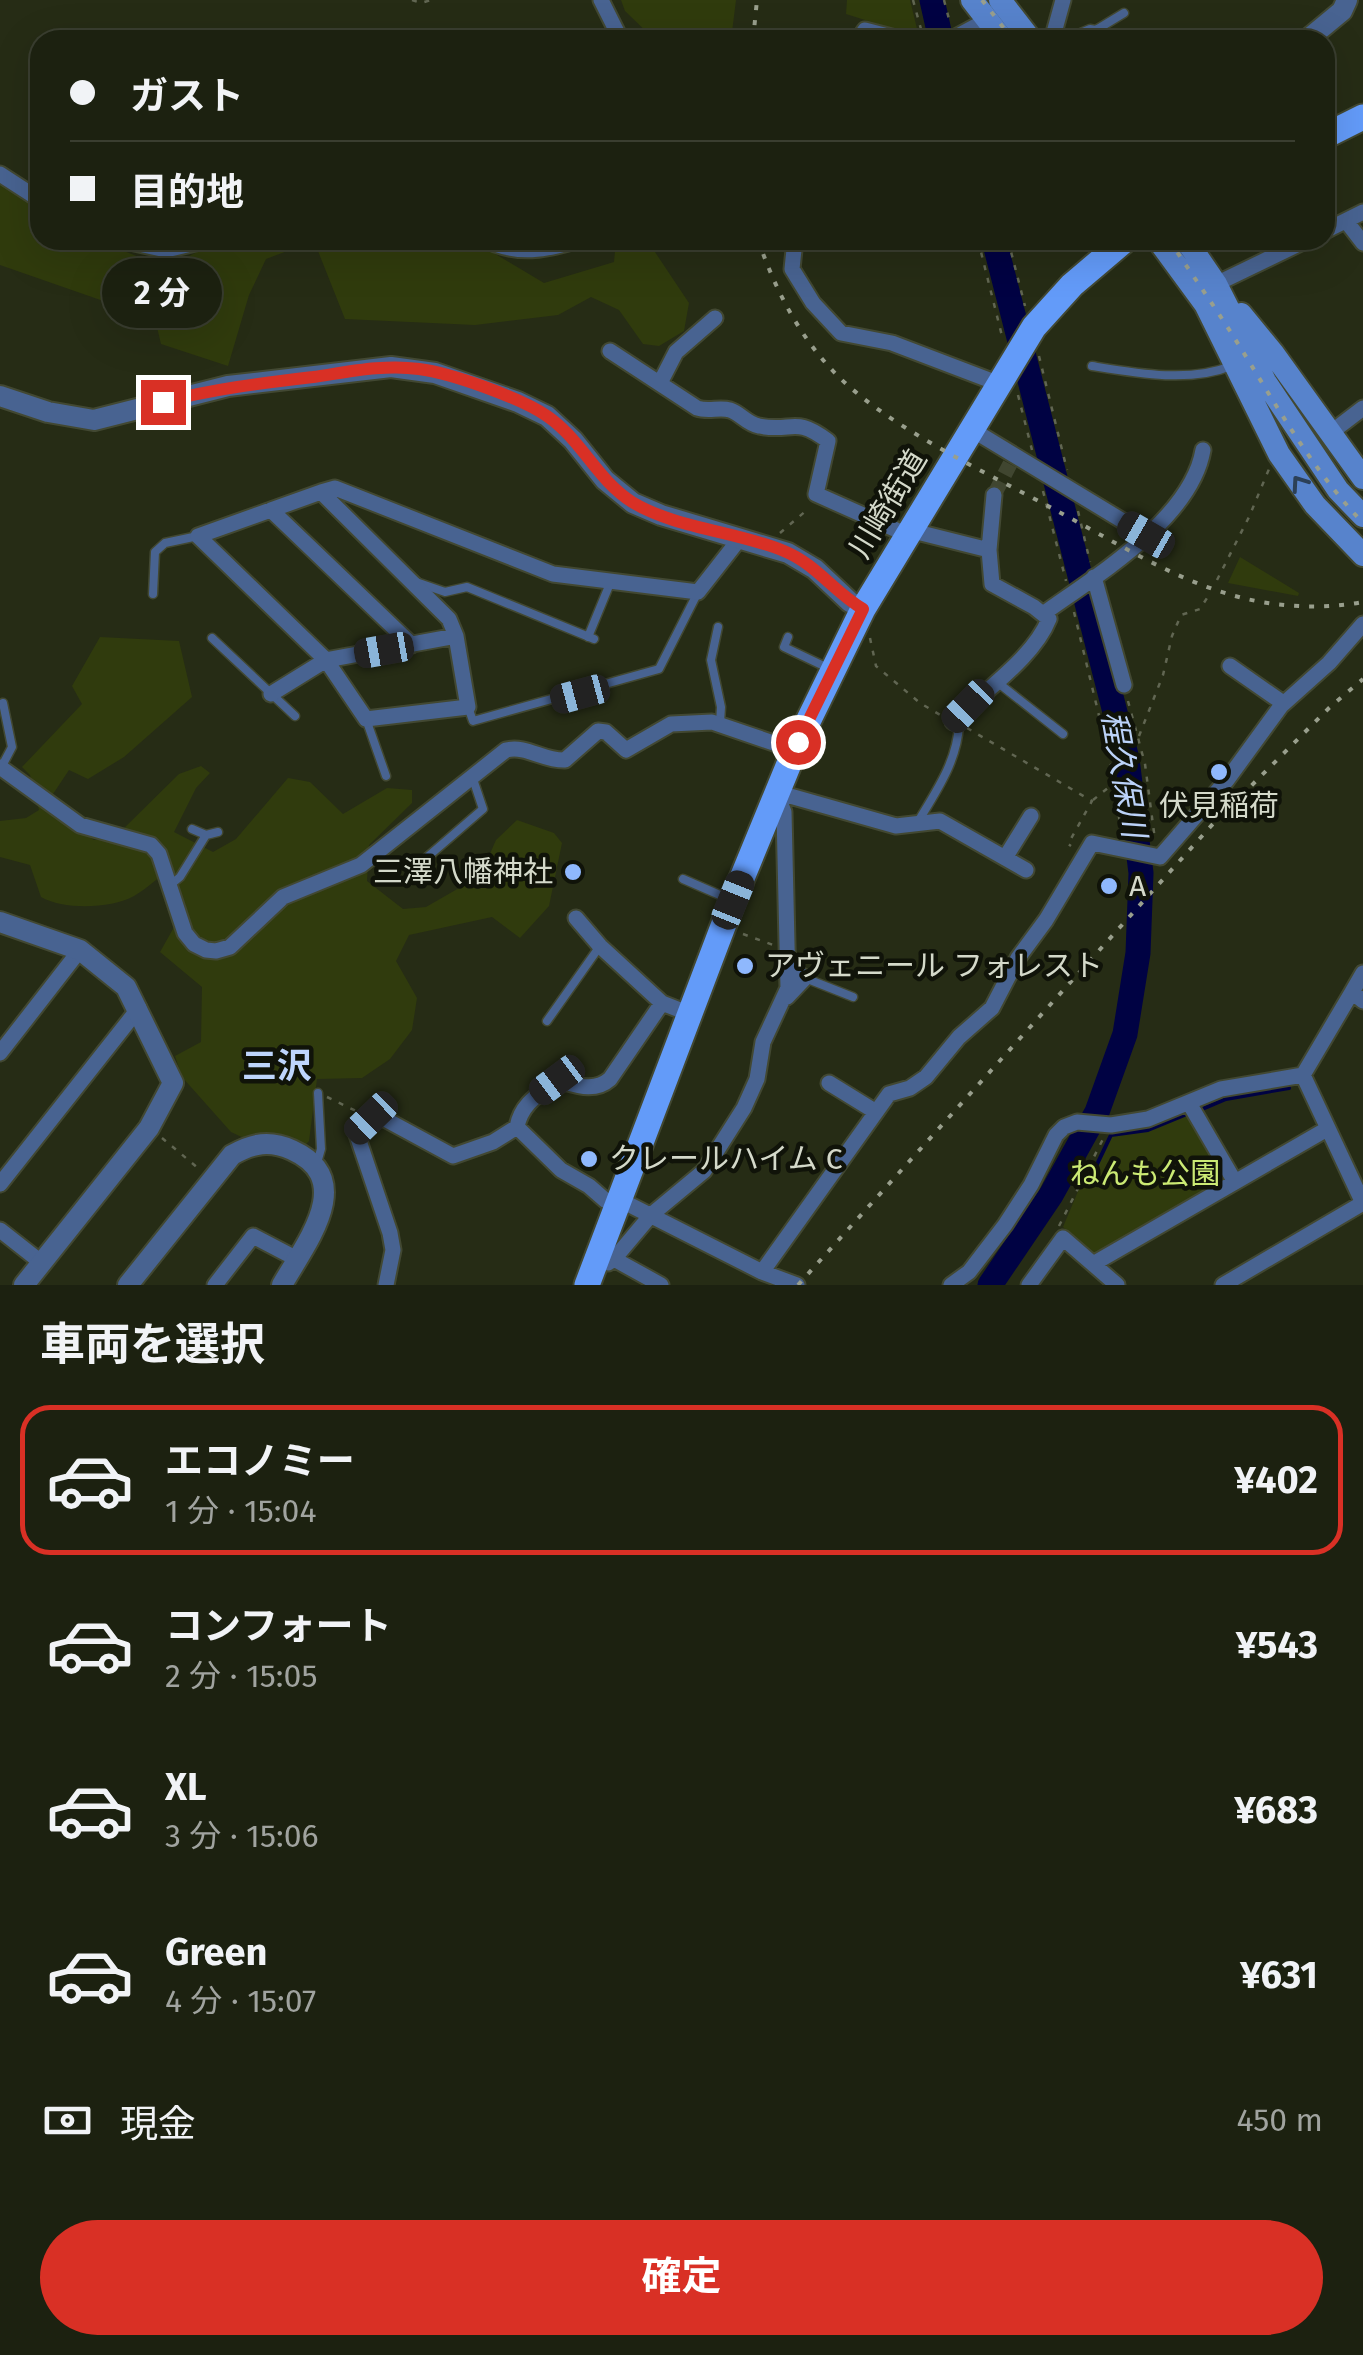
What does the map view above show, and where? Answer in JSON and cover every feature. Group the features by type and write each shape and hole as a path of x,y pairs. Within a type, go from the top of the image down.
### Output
{"main road":[{"path":"972,0 994,10 1019,30"},
{"path":"1335,131 1363,118"},
{"name":"川崎街道","path":"599,1269 619,1201 733,900 794,750 832,670 865,621 909,533 1017,353 1072,285 1112,250"},
{"path":"1165,250 1264,381 1338,490 1363,516"},
{"path":"1193,250 1216,284 1274,352 1363,478"},
{"path":"1216,284 1264,381"},
{"path":"1206,306 1279,454 1315,506 1363,556"}],"street":[{"path":"601,0 616,30"},
{"path":"1055,30 1063,0"},
{"path":"1319,30 1342,11 1348,0"},
{"path":"966,30 994,10"},
{"path":"0,174 30,194"},
{"path":"1335,226 1363,212"},
{"path":"1346,221 1363,243"},
{"path":"795,250 792,269 813,304 842,333 892,343 1017,353"},
{"path":"1216,284 1286,250"},
{"path":"660,383 676,352 714,318"},
{"path":"610,351 697,408 708,412 729,410 764,428 804,424 813,429 828,441 816,494 872,521 909,533 989,550"},
{"path":"0,396 48,412 94,420 228,386 379,368 420,369 548,416 573,440 604,480 644,508 766,544 809,564 865,621"},
{"path":"1329,434 1363,408"},
{"path":"971,429 1013,460 1037,468 1146,535"},
{"path":"1043,614 1195,493 1203,450"},
{"path":"321,492 450,619 456,636 468,707 366,720 326,660 198,536 321,492 335,488 553,574 698,592 741,537"},
{"path":"956,723 1044,632 1049,619 992,584 989,550 994,494"},
{"path":"270,510 412,644"},
{"path":"1094,577 1124,685"},
{"path":"762,1272 890,1094 910,1088 926,1077 959,1036 992,1008 1018,958 1092,843 1160,857 1184,833 1283,704 1329,664 1363,624"},
{"path":"271,694 326,660 456,636"},
{"path":"1230,666 1283,704"},
{"path":"1,768 80,825 152,846 159,854 185,933 194,944 216,951 230,947 283,897 362,864 506,750 526,750 552,760 565,760 598,731 606,732 626,750 671,724 720,723 794,750"},
{"path":"776,792 896,826 940,821 1026,870"},
{"path":"599,1269 704,1172 758,1079 764,1042 788,988 784,812 776,792"},
{"path":"1005,858 1031,816"},
{"path":"576,918 600,946 662,1002 690,1014"},
{"path":"0,922 80,950 126,987 174,1083 149,1128 24,1285"},
{"path":"0,1053 80,950"},
{"path":"783,1001 805,978 788,959"},
{"path":"951,1285 969,1272 1006,1225 1059,1130 1077,1122 1108,1124 1148,1118 1222,1089 1302,1075 1357,996 1363,973"},
{"path":"386,1285 393,1250 390,1232 356,1132 371,1118 392,1120 453,1156 493,1142 517,1127 528,1102 557,1080 601,1087 662,1002"},
{"path":"0,1184 139,1008"},
{"path":"1224,1285 1363,1203 1302,1075"},
{"path":"830,1083 876,1112"},
{"path":"1189,1103 1235,1182"},
{"path":"517,1127 561,1170 604,1200 619,1201 762,1272 797,1285"},
{"path":"1093,1264 1327,1128"},
{"path":"128,1285 232,1154 262,1143 279,1144 306,1156 322,1178 324,1203 320,1217 282,1285"},
{"path":"0,1230 42,1262"},
{"path":"215,1285 253,1236 297,1258"},
{"path":"1028,1285 1063,1238 1117,1285"},
{"path":"599,1269 661,1285"}],"lane":[{"path":"1096,30 1124,13"},
{"path":"1092,366 1141,374 1214,373 1232,365"},
{"path":"153,594 155,552 165,543 198,536"},
{"path":"407,578 445,592 467,587 591,638 612,580"},
{"path":"468,707 472,721 659,669 698,592"},
{"path":"718,627 712,660 721,707 720,723"},
{"path":"788,636 784,647 832,670"},
{"path":"212,638 296,716"},
{"path":"997,682 1063,734"},
{"path":"1,768 12,747 3,703"},
{"path":"366,720 386,776"},
{"path":"916,824 942,782 958,745 956,723"},
{"path":"425,858 482,809 472,776"},
{"path":"192,829 206,834 218,832"},
{"path":"169,886 180,877 206,834"},
{"path":"683,879 733,900"},
{"path":"547,1021 600,946"},
{"path":"805,978 853,997"},
{"path":"315,1167 321,1149 318,1092"}],"path":[{"path":"412,0 431,0"},
{"path":"913,0 921,30"},
{"path":"944,0 950,30"},
{"path":"981,250 1017,353 1073,492 1094,577"},
{"path":"1009,250 1017,353 1037,468 1115,782 1123,850"},
{"path":"1217,580 1250,517 1273,458"},
{"path":"766,544 804,514 816,494"},
{"path":"1138,738 1164,675 1177,624 1182,615 1200,609 1207,598"},
{"path":"865,621 876,666 920,703 980,734 1092,802"},
{"path":"1124,685 1150,792 1155,856"},
{"path":"1085,852 1068,844 1092,802 1115,782"},
{"path":"732,930 788,959"},
{"path":"318,1092 371,1118"},
{"path":"1055,1232 1108,1124"},
{"path":"149,1128 211,1178"}],"green space":[{"path":"621,0 736,0 732,30 645,30 625,11"},
{"path":"847,0 910,0 917,30 897,30 846,14"},
{"path":"0,180 30,201 30,250 122,250 166,268 201,250 290,250 266,259 249,295 228,366 161,344 155,319 0,265"},
{"path":"318,250 489,250 544,283 614,262 615,250 654,250 689,303 684,331 659,346 643,344 619,310 591,297 558,315 475,325 345,319"},
{"path":"1240,557 1299,593 1298,596 1228,583"},
{"path":"100,637 179,641 192,697 124,757 88,779 69,770 53,794 55,814 94,840 112,840 179,774 201,766 210,773 196,788 174,832 213,852 236,839 288,778 310,782 343,814 387,788 412,790 412,803 369,845 367,881 403,909 426,907 473,880 496,840 517,820 554,833 562,843 549,906 520,938 492,917 409,935 396,961 417,998 412,1030 390,1059 362,1078 317,1079 309,1141 291,1160 231,1132 182,1077 175,1056 201,1042 202,987 160,952 186,906 173,868 124,900 74,906 41,897 30,865 0,857 0,821 26,818 39,810 30,775 22,767 82,704 72,686"},
{"name":"ねんも公園","path":"1186,1112 1225,1169 1219,1187 1099,1255 1087,1249 1063,1227 1079,1189 1115,1131 1153,1126"}],"waterway":[{"name":"程久保川","path":"932,0 939,30"},
{"name":"程久保川","path":"990,1285 1051,1195 1097,1112 1125,1034 1138,953 1141,873 1127,759 997,250"},
{"path":"1200,1110 1226,1099 1289,1088"},
{"path":"1090,1179 1111,1135 1148,1130 1187,1114"},
{"path":"1066,1169 1077,1173"}],"tunnel":[{"path":"994,495 1010,464"}],"railway":[{"path":"754,30 757,0"},
{"path":"982,0 1005,30"},
{"path":"762,250 788,309 820,356 855,392 909,430 1184,578 1244,598 1278,604 1329,606 1363,602"},
{"path":"1176,250 1308,454 1363,523"},
{"path":"798,1285 1211,826 1363,679"}],"place":[{"name":"伏見稲荷","path":"1219,772"},
{"name":"三澤八幡神社","path":"573,872"},
{"name":"A","path":"1109,886"},
{"name":"アヴェニール フォレスト","path":"745,966"},
{"name":"クレールハイム C","path":"589,1159"}],"district":[{"name":"三沢","path":"277,1066"}],"route":[{"path":"163,402 228,386 391,368 420,369 548,416 573,440 604,480 633,503 788,553 815,569 863,609 798,742"}]}
